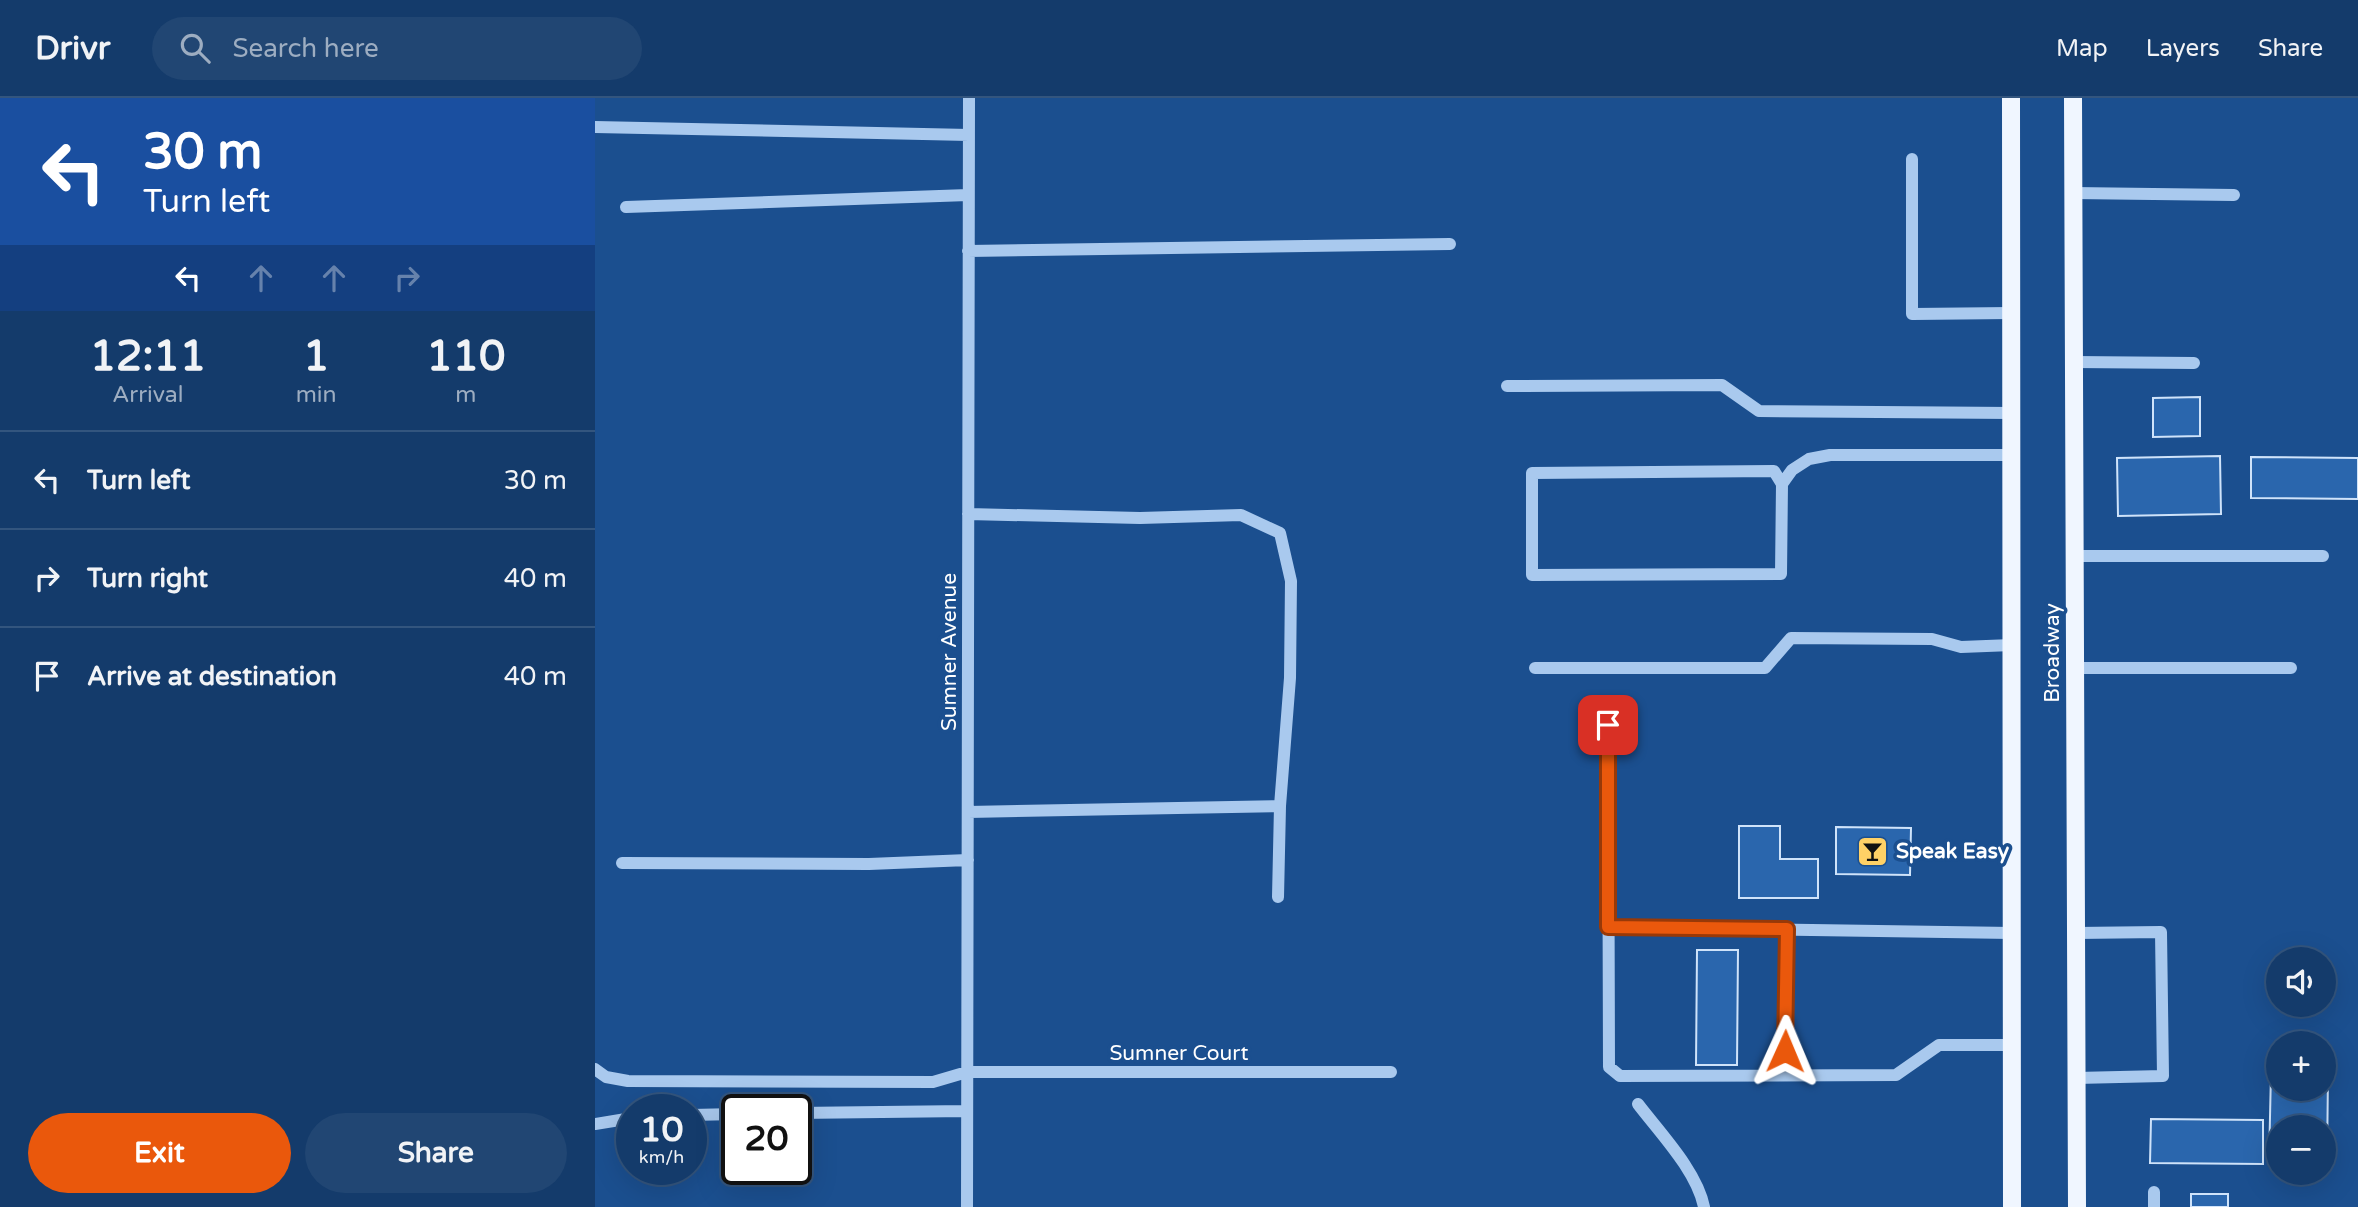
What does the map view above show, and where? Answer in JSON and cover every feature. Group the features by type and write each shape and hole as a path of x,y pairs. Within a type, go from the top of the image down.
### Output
{"main road":[{"name":"Broadway","path":"2011,98 2012,1207"},
{"name":"Broadway","path":"2073,98 2077,1207"}],"street":[{"name":"Sumner Avenue","path":"967,1207 969,98"},
{"path":"595,128 969,135"},
{"path":"1912,159 1912,314 2011,313"},
{"path":"2073,193 2234,195"},
{"path":"626,207 968,195"},
{"path":"968,250 1450,244"},
{"path":"2074,362 2194,363"},
{"path":"1507,386 1721,386 1759,411 2012,413"},
{"path":"1782,484 1775,471 1532,473 1532,575 1781,574 1782,484 1792,470 1809,459 1829,454 2012,455"},
{"path":"968,514 1139,518 1241,515 1280,533 1291,581 1290,678 1280,806 1279,897"},
{"path":"2074,556 2323,556"},
{"path":"1535,668 1765,668 1791,638 1932,639 1961,647 2012,645"},
{"path":"2075,668 2291,668"},
{"path":"1608,725 1609,1068 1620,1076 1896,1075 1939,1045 2012,1045"},
{"path":"968,811 1280,806"},
{"path":"622,863 869,864 968,860"},
{"path":"1608,927 2012,933"},
{"path":"1785,1075 1787,929"},
{"path":"2076,933 2161,932 2163,1076 2076,1078"},
{"name":"Sumner Court","path":"595,1069 605,1077 642,1081 933,1082 967,1072 1391,1072"},
{"path":"1638,1104 1677,1155 1701,1193 1704,1207"},
{"path":"812,1113 967,1111"},
{"path":"595,1124 616,1121"},
{"path":"2154,1192 2154,1207"}],"building":[{"path":"2200,397 2200,436 2153,437 2153,398"},
{"path":"2220,456 2221,514 2118,516 2117,458"},
{"path":"2251,457 2358,458 2358,499 2251,498"},
{"path":"1739,826 1780,826 1780,859 1818,859 1818,898 1739,898"},
{"name":"Speak Easy","path":"1836,827 1911,828 1910,875 1836,874"},
{"path":"1697,950 1738,950 1737,1065 1696,1065"},
{"path":"2270,1101 2328,1101 2328,1115 2270,1115"},
{"path":"2151,1119 2263,1120 2263,1164 2150,1163"},
{"path":"2191,1194 2228,1194 2228,1207 2191,1207"}],"place":[{"name":"Speak Easy","path":"1873,851"}],"route":[{"path":"1608,725 1608,927 1787,929 1785,1051"}]}
